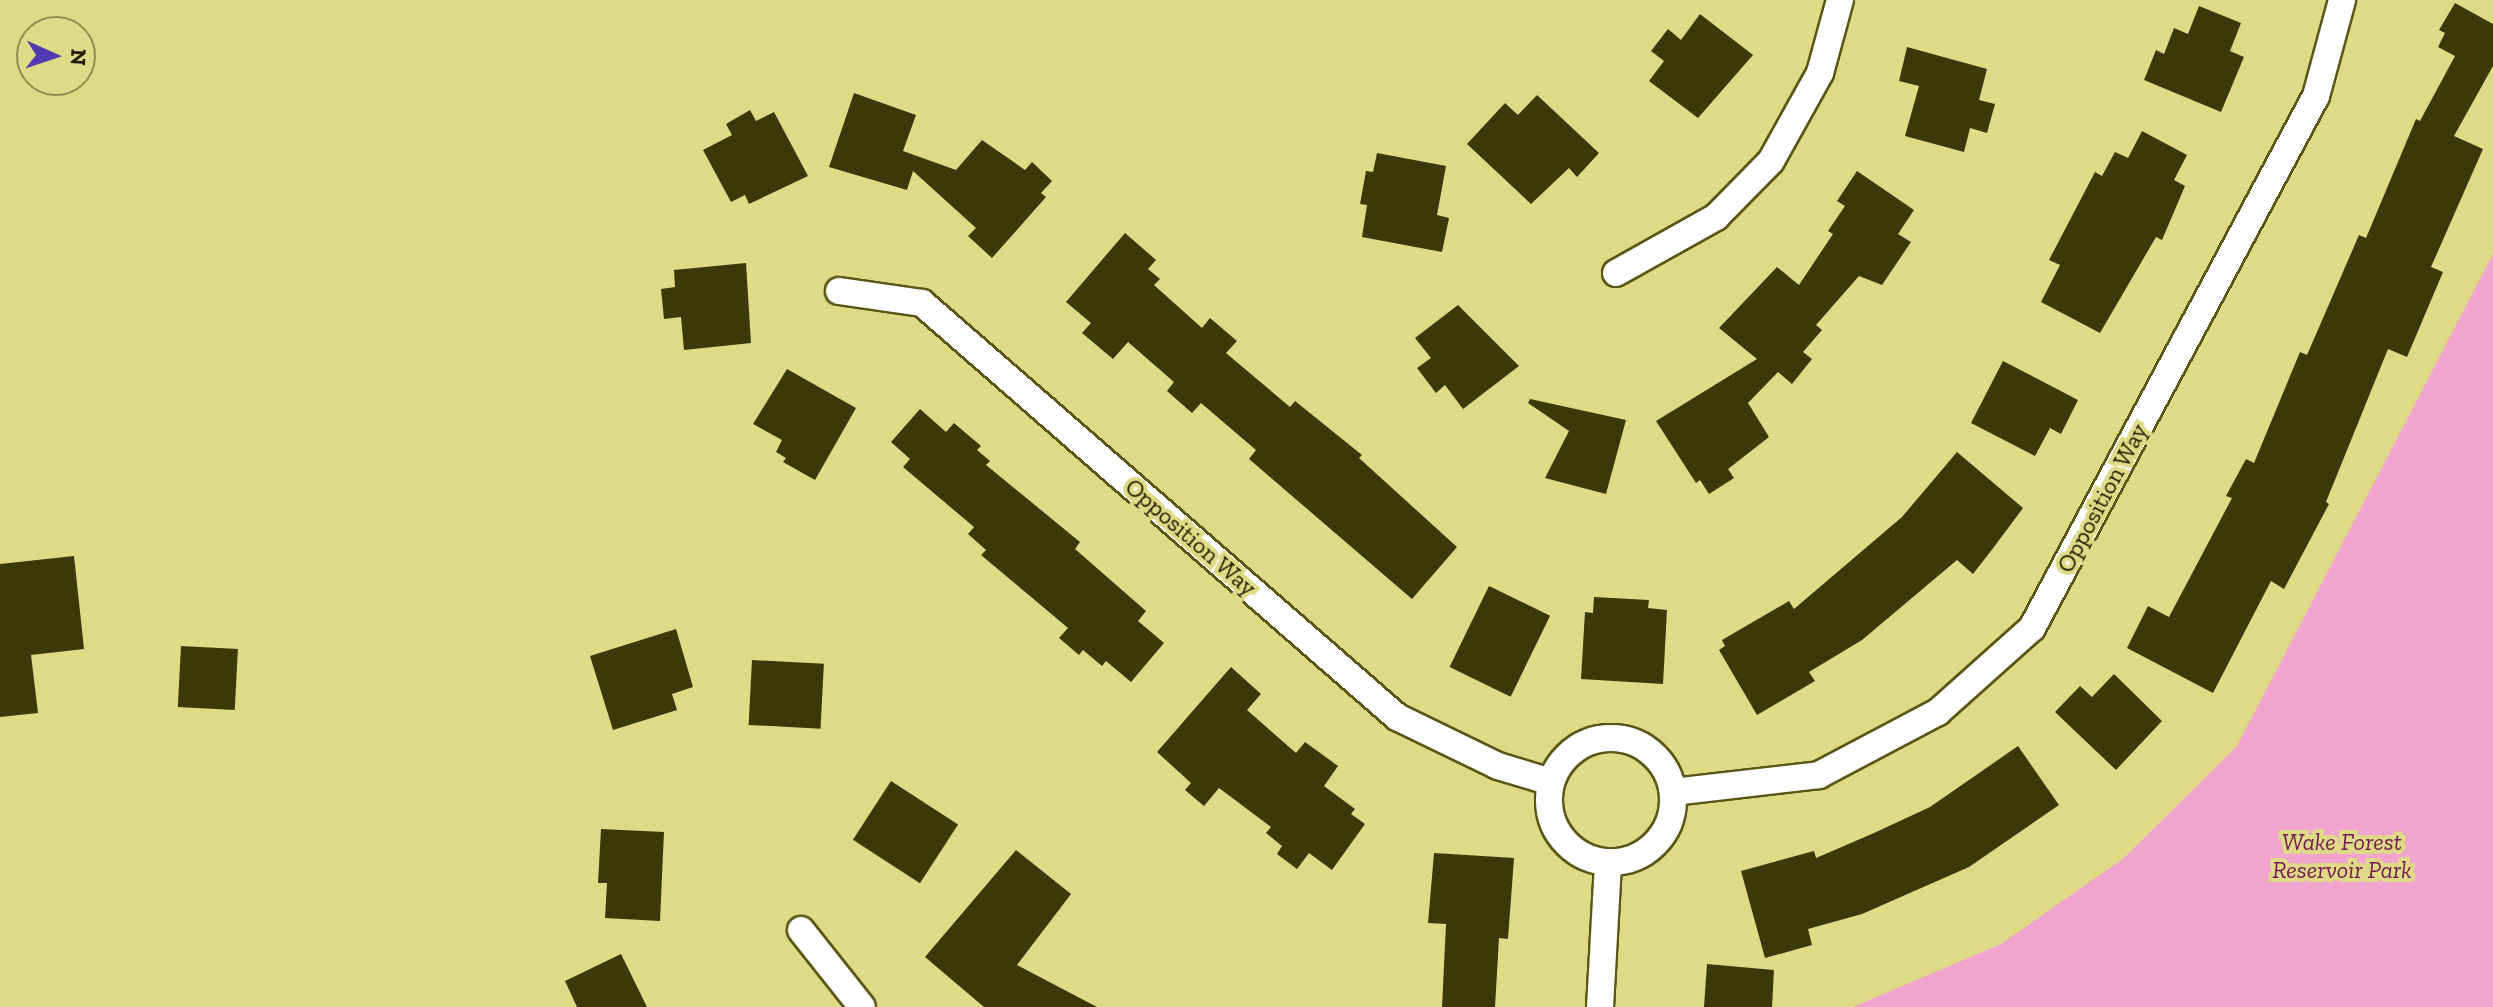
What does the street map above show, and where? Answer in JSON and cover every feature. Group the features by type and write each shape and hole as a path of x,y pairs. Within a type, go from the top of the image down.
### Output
{"street":[{"path":"1616,273 1716,217 1771,161 1820,73 1840,0"},
{"name":"Opposition Way","path":"1673,792 1819,775 1938,712 2032,628 2316,96 2342,0"},
{"name":"Opposition Way","path":"839,291 922,303 1397,717 1498,766 1551,782"},
{"path":"1620,738 1656,756 1673,792 1673,810 1657,843 1643,854 1608,863 1571,848 1558,833 1550,815 1551,782 1565,758 1581,745 1620,738"},
{"path":"1600,1007 1608,863"},
{"path":"801,930 862,1007"}],"green space":[{"name":"Wake Forest Reservoir Park","path":"2493,254 2493,1007 1853,1007 2001,944 2124,858 2237,746"}],"building":[{"path":"2455,3 2493,24 2493,66 2454,136 2483,149 2431,267 2443,272 2407,357 2388,349 2326,502 2329,504 2284,589 2271,581 2213,693 2127,648 2148,606 2169,617 2232,498 2226,496 2246,459 2254,463 2300,352 2307,355 2359,235 2366,238 2416,119 2420,121 2455,56 2438,47 2445,33 2439,30"},
{"path":"2199,6 2241,23 2230,51 2244,57 2221,112 2144,80 2156,50 2164,54 2174,28 2188,34"},
{"path":"1700,14 1753,55 1698,118 1649,81 1664,61 1651,51 1668,29 1681,40"},
{"path":"1907,47 1987,69 1979,100 1995,104 1987,133 1970,128 1964,152 1905,136 1919,86 1899,81"},
{"path":"854,93 916,115 903,151 956,170 982,140 1025,170 1032,162 1052,181 1041,193 1046,197 992,258 968,236 976,228 913,171 907,190 829,167"},
{"path":"1537,95 1599,153 1577,177 1569,168 1531,204 1467,144 1505,103 1518,115"},
{"path":"750,110 756,121 774,112 808,176 749,204 745,195 731,202 703,150 732,135 726,124"},
{"path":"2142,131 2187,155 2174,180 2185,186 2162,240 2156,237 2100,333 2041,302 2060,265 2049,260 2095,172 2102,176 2115,152 2128,158"},
{"path":"1377,153 1446,166 1437,215 1449,218 1442,252 1362,237 1367,205 1360,204 1366,171 1373,172"},
{"path":"1857,171 1914,210 1898,234 1911,242 1882,285 1859,276 1816,325 1822,330 1803,352 1812,359 1792,384 1778,372 1748,403 1769,437 1728,469 1734,478 1709,494 1700,480 1696,483 1656,421 1757,359 1719,328 1777,267 1799,285 1833,234 1828,231 1845,206 1837,201"},
{"path":"1125,233 1156,260 1148,269 1160,279 1154,285 1202,328 1210,318 1237,341 1226,353 1290,407 1295,401 1362,455 1359,458 1457,547 1412,599 1249,459 1256,450 1201,403 1192,413 1167,391 1174,382 1128,342 1113,359 1082,333 1091,323 1066,302"},
{"path":"746,263 751,343 684,350 681,317 664,319 661,289 675,287 674,270"},
{"path":"1458,305 1519,366 1463,409 1445,385 1436,393 1417,368 1431,358 1415,338"},
{"path":"2003,361 2078,400 2061,434 2050,428 2035,456 1971,423"},
{"path":"787,369 856,408 815,480 783,462 786,458 776,452 782,440 753,424"},
{"path":"1530,399 1626,420 1606,494 1545,478 1569,431 1528,403"},
{"path":"920,409 946,432 954,423 981,446 977,450 990,461 986,465 1080,542 1075,549 1146,611 1138,621 1164,643 1131,682 1106,661 1102,666 1083,650 1079,655 1059,638 1068,628 981,555 986,550 968,534 974,527 903,467 910,459 891,442"},
{"path":"1957,452 2023,508 1994,547 1973,574 1957,560 1862,640 1809,672 1815,681 1757,715 1719,650 1725,646 1722,640 1789,601 1794,609 1902,517"},
{"path":"74,556 84,649 31,655 38,713 0,717 0,564"},
{"path":"1489,586 1550,616 1511,697 1450,667"},
{"path":"1594,597 1649,600 1648,608 1667,610 1663,684 1581,679 1585,612 1593,613"},
{"path":"676,629 693,687 672,694 677,710 613,730 590,656"},
{"path":"181,646 238,649 235,710 178,707"},
{"path":"752,660 824,664 820,729 749,725"},
{"path":"1231,667 1261,694 1247,710 1296,753 1305,742 1338,766 1324,786 1355,809 1351,814 1365,824 1332,870 1309,853 1297,869 1277,854 1282,846 1266,833 1271,827 1219,788 1204,806 1185,790 1191,783 1157,752"},
{"path":"2114,674 2162,721 2116,770 2055,712 2080,686 2092,697"},
{"path":"2018,746 2059,805 1969,867 1862,914 1808,929 1812,945 1765,958 1741,871 1814,851 1816,858 1874,833 1930,807"},
{"path":"891,781 958,825 920,883 853,840"},
{"path":"601,829 664,832 660,921 605,918 607,883 598,883"},
{"path":"1016,850 1071,894 1017,965 1097,1007 984,1007 925,957"},
{"path":"1434,853 1514,858 1508,939 1499,938 1495,1007 1442,1007 1446,924 1428,923"},
{"path":"621,954 647,1007 577,1007 565,981"},
{"path":"1707,964 1774,970 1772,1007 1704,1007"}]}
